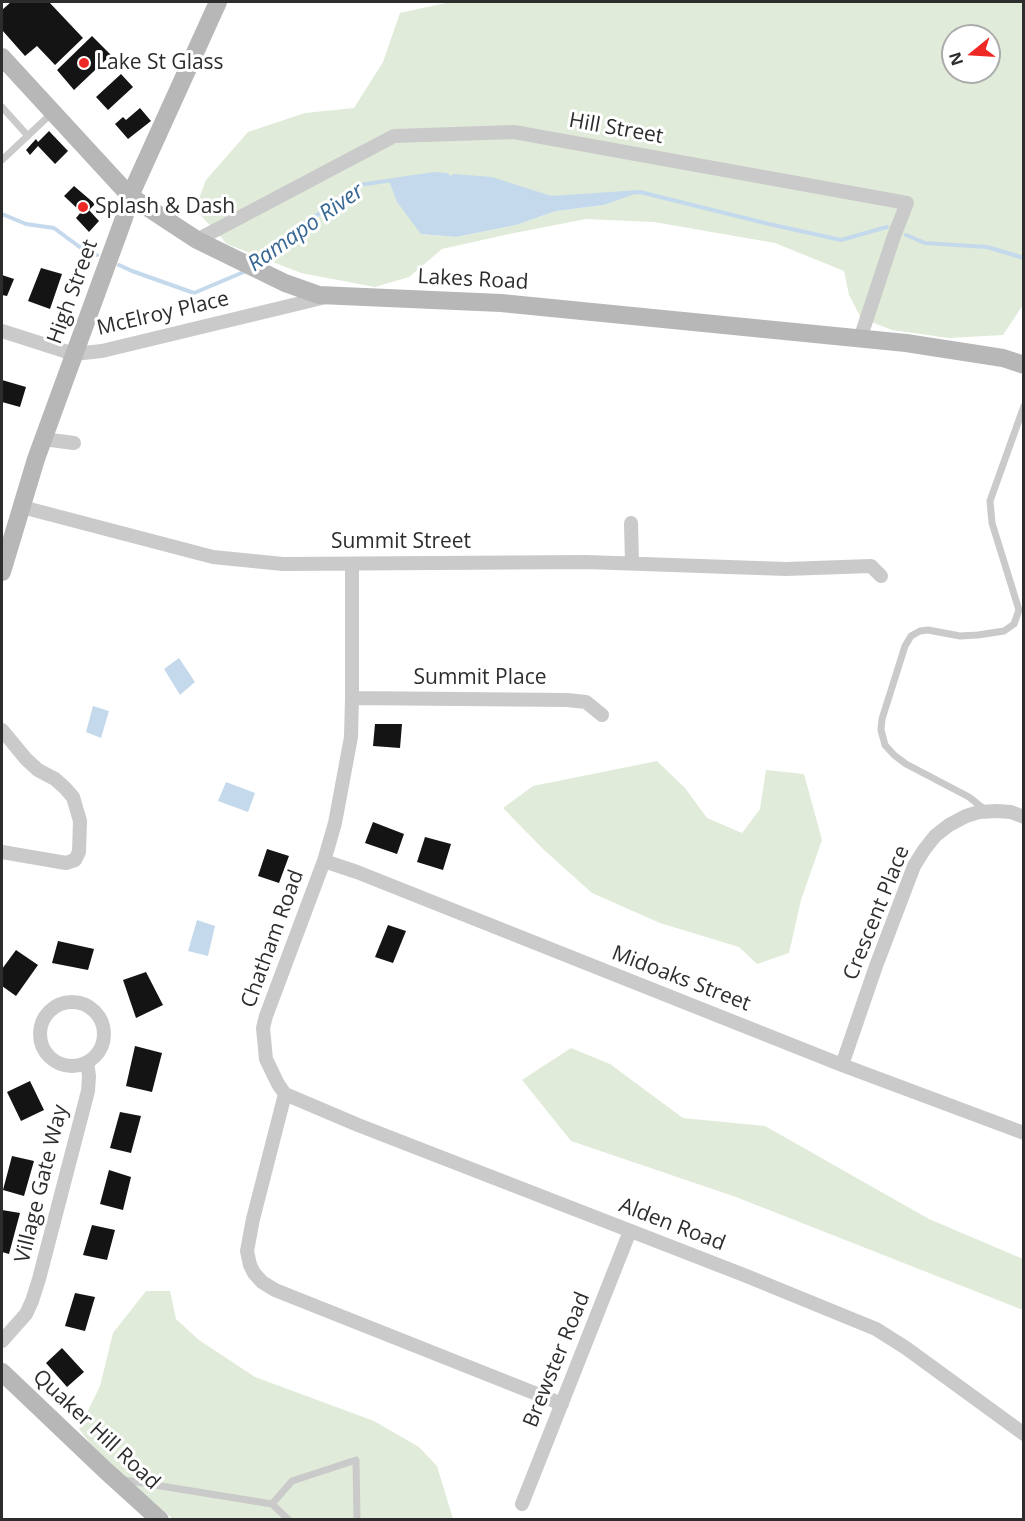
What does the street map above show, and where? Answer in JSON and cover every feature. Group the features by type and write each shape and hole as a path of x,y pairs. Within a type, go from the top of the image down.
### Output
{"main road":[{"name":"High Street","path":"2,572 4,553 130,196 218,2"},
{"name":"Lakes Road","path":"2,57 130,196 197,240 285,283 319,295 501,303 906,343 996,357 1023,365"},
{"name":"Quaker Hill Road","path":"2,1372 160,1520"}],"street":[{"name":"Hill Street","path":"197,240 394,136 514,132 907,203 860,339"},
{"name":"McElroy Place","path":"74,354 102,351 330,296"},
{"path":"2,331 74,354"},
{"path":"43,439 74,443"},
{"name":"Summit Street","path":"21,507 213,557 283,564 632,563 786,569 871,567 881,576"},
{"path":"631,523 632,563"},
{"name":"Chatham Road","path":"285,1094 266,1059 263,1028 324,861 335,823 351,737 352,564"},
{"name":"Summit Place","path":"352,698 567,700 586,702 602,715"},
{"path":"2,730 26,759 38,770 55,779 73,797 80,821 80,841 79,852 75,860 66,862 2,852"},
{"name":"Crescent Place","path":"842,1065 876,966 915,866 935,836 966,816 986,811 1011,812 1023,817"},
{"name":"Midoaks Street","path":"324,861 357,872 842,1065 1023,1133"},
{"path":"80,1003 98,1015 103,1025 104,1036 101,1047 87,1062 77,1066 67,1066 49,1056 43,1048 40,1028 50,1010 59,1004 80,1003"},
{"name":"Village Gate Way","path":"2,1341 26,1314 39,1279 88,1091 87,1062"},
{"path":"285,1094 247,1251 254,1274 275,1290 562,1404"},
{"name":"Alden Road","path":"285,1094 358,1125 744,1275 876,1329 906,1348 1023,1434"},
{"name":"Brewster Road","path":"522,1504 630,1231"}],"lane":[{"path":"2,107 28,136"},
{"path":"2,160 52,112"},
{"path":"986,811 969,797 906,764 894,755 885,745 881,730 882,719 910,636 928,630 960,636 978,635 1004,631 1014,624 1019,610 992,523 990,501 1023,406"},
{"path":"272,1504 292,1481 356,1460 357,1520"},
{"path":"114,1478 272,1504 289,1520"}],"green space":[{"path":"450,2 1023,2 1023,305 1003,335 949,338 892,330 861,318 849,295 844,271 775,243 654,222 586,219 442,249 409,277 375,287 301,273 227,244 195,209 206,180 248,132 305,113 354,108 383,62 400,13","holes":["491,179 551,198 637,192 604,205 556,211 516,225 456,237 421,234"]},
{"path":"657,761 685,788 707,818 742,833 760,809 766,770 804,774 822,840 801,900 789,953 757,964 739,947 660,923 592,893 543,849 503,808 533,786"},
{"path":"571,1048 610,1064 683,1118 765,1126 929,1219 1023,1259 1023,1310 736,1197 571,1141 522,1080"},
{"path":"146,1291 170,1291 176,1319 199,1340 255,1377 374,1421 419,1447 437,1466 453,1519 173,1519 96,1451 79,1429 100,1386 113,1333"}],"water":[{"path":"434,174 491,179 551,198 640,192 604,205 556,211 516,225 456,237 421,234 397,202 389,181"},
{"path":"179,658 195,682 180,695 164,669"},
{"path":"93,706 109,711 101,738 86,732"},
{"path":"226,782 255,793 248,812 218,801"},
{"path":"197,920 215,926 208,956 188,951"}],"building":[{"path":"11,2 49,2 83,38 55,65 37,46 25,56 2,30 2,10"},
{"name":"Lake St Glass","path":"92,36 111,55 74,90 57,70"},
{"path":"121,74 133,87 108,110 96,97"},
{"path":"140,108 151,121 128,139 115,124 123,117 126,120"},
{"path":"49,131 68,151 55,164 38,146 30,155 26,150 36,139 38,142"},
{"name":"Splash & Dash","path":"74,186 95,204 89,210 99,221 89,232 76,218 81,212 64,196"},
{"path":"41,268 62,274 50,309 28,301"},
{"path":"2,275 14,279 7,296 2,295"},
{"path":"2,380 26,387 20,407 2,402"},
{"path":"375,724 402,724 400,748 373,746"},
{"path":"373,822 404,834 397,854 365,843"},
{"path":"425,837 451,844 443,870 417,862"},
{"path":"267,849 289,856 279,883 258,876"},
{"path":"388,925 406,931 393,963 375,957"},
{"path":"58,941 94,949 88,970 52,963"},
{"path":"16,950 38,965 16,996 2,986 2,969"},
{"path":"146,972 163,1005 136,1018 123,980"},
{"path":"135,1046 162,1053 152,1092 126,1086"},
{"path":"30,1081 44,1110 21,1121 7,1092"},
{"path":"120,1112 141,1116 131,1153 110,1148"},
{"path":"12,1156 34,1161 24,1196 3,1190"},
{"path":"109,1170 131,1177 123,1210 100,1204"},
{"path":"2,1210 20,1213 9,1254 2,1252"},
{"path":"92,1225 115,1230 107,1260 83,1255"},
{"path":"75,1293 95,1297 85,1331 65,1326"},
{"path":"62,1348 84,1372 67,1387 46,1363"}],"waterway":[{"name":"Ramapo River","path":"257,264 303,225 359,185 434,174 447,175"},
{"name":"Ramapo River","path":"454,176 491,179 551,198 640,192 841,240 887,227"},
{"name":"Ramapo River","path":"2,214 26,224 54,228 81,248 97,255"},
{"name":"Ramapo River","path":"906,235 925,243 987,247 1024,258"},
{"name":"Ramapo River","path":"119,265 194,293 246,271"}],"place":[{"name":"Lake St Glass","path":"84,63"},
{"name":"Splash & Dash","path":"83,207"}]}
